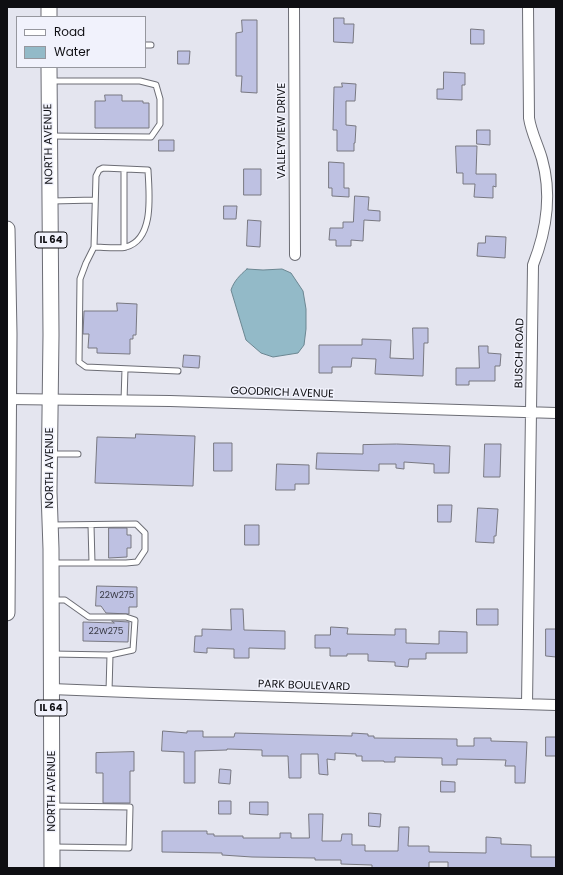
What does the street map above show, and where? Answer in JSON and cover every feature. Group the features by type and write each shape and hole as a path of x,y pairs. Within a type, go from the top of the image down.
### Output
{"main road":[{"name":"NORTH AVENUE","path":"49,74 49,454 51,562 52,868"},
{"path":"7,229 7,613"}],"street":[{"name":"VALLEYVIEW DRIVE","path":"294,7 295,255"},
{"name":"BUSCH ROAD","path":"527,704 533,265 544,232 547,195 542,161 530,126 529,118 528,7"},
{"name":"GOODRICH AVENUE","path":"8,399 124,400 556,413"},
{"name":"PARK BOULEVARD","path":"51,689 556,705"}],"lane":[{"path":"49,74 140,81 156,85 160,99 160,124 151,137 49,136"},
{"path":"94,247 124,247 139,240 148,222 148,170 103,168 99,170 96,176 94,247 80,279 79,362 86,367 178,371"},
{"path":"124,169 124,247"},
{"path":"50,201 95,200"},
{"path":"124,400 125,369"},
{"path":"49,454 78,454"},
{"path":"50,525 136,524 145,533 145,550 137,562 51,562"},
{"path":"91,525 92,563"},
{"path":"51,600 65,600 89,617 126,617 135,620 133,650 110,655 51,654"},
{"path":"109,691 110,655"},
{"path":"52,806 130,807 129,848 52,847"}],"water":[{"path":"247,269 282,269 291,273 303,291 306,309 306,329 304,345 298,353 273,357 261,353 246,340 231,290 238,278"}],"building":[{"path":"334,18 344,18 344,24 354,24 353,43 334,42"},
{"path":"242,20 257,20 257,93 241,92 242,76 236,76 236,33 242,32"},
{"path":"471,29 484,30 484,44 471,44"},
{"path":"178,51 190,51 189,64 178,64"},
{"path":"444,72 465,73 465,85 462,85 462,100 437,99 437,89 443,89"},
{"path":"342,83 356,84 355,101 346,101 346,125 356,126 354,151 337,151 337,130 333,130 334,87 342,87"},
{"path":"105,95 122,95 122,101 143,101 143,103 149,103 149,128 95,128 95,101 105,101"},
{"path":"477,130 490,130 490,145 477,144"},
{"path":"159,140 174,140 174,151 159,151"},
{"path":"456,146 477,146 476,174 496,174 496,187 493,186 493,198 474,197 475,184 463,184 463,173 457,173"},
{"path":"329,162 344,163 344,188 349,188 349,197 332,196 332,188 329,188"},
{"path":"244,169 261,169 261,195 244,195"},
{"path":"355,196 369,197 368,210 380,211 380,221 364,220 363,241 351,240 351,246 336,246 336,240 329,240 330,228 343,228 343,222 353,222"},
{"path":"224,206 237,206 236,219 224,219"},
{"path":"248,220 261,221 260,247 247,246"},
{"path":"486,236 506,237 505,258 477,256 478,243 485,243"},
{"path":"117,303 137,304 136,335 133,335 133,339 130,339 130,354 97,353 97,348 88,348 89,334 83,334 84,311 117,311"},
{"path":"413,328 428,328 428,343 424,343 423,376 375,374 376,359 352,358 351,367 332,367 332,373 319,373 319,345 362,345 362,339 391,340 390,358 413,359"},
{"path":"479,346 488,346 488,353 501,354 500,366 495,366 495,381 469,381 469,385 456,385 456,368 479,368"},
{"path":"184,355 200,356 199,368 183,367"},
{"path":"136,434 195,436 193,486 95,483 97,437 135,438"},
{"path":"214,443 232,443 232,471 214,471"},
{"path":"397,444 450,446 449,473 434,473 434,464 404,462 404,469 396,468 396,464 379,464 379,471 316,469 317,453 363,454 363,445"},
{"path":"485,444 501,444 500,477 484,477"},
{"path":"277,464 309,465 309,484 295,484 295,490 276,490"},
{"path":"438,505 452,505 451,522 438,522"},
{"path":"478,508 498,509 494,543 476,542"},
{"path":"245,525 259,525 259,545 245,545"},
{"path":"109,528 127,528 127,535 131,535 131,548 127,548 127,557 109,558"},
{"path":"97,586 137,587 137,607 129,607 129,614 106,613 101,606 96,606"},
{"path":"231,609 243,609 244,630 285,631 285,649 249,648 249,658 234,658 234,649 207,648 207,653 194,652 195,636 202,636 202,629 231,630"},
{"path":"477,609 498,609 498,625 477,625"},
{"path":"112,621 129,622 128,642 83,641 83,622 114,623"},
{"path":"331,627 348,628 347,634 395,635 395,629 406,629 406,643 439,644 439,631 467,632 467,653 426,653 426,659 409,659 408,667 395,666 395,662 368,661 368,654 330,656 330,648 315,648 315,635 330,635"},
{"path":"546,629 556,629 556,657 546,656"},
{"path":"163,731 187,733 187,731 203,731 203,737 234,737 235,733 352,736 352,733 368,734 368,736 374,736 374,738 457,739 457,746 474,746 474,738 491,738 491,741 527,742 525,783 515,783 515,766 505,766 506,760 457,759 457,765 442,765 442,758 395,757 395,762 362,761 362,756 356,756 356,754 335,753 335,760 327,759 328,775 319,774 318,754 301,754 301,778 289,778 288,756 262,756 262,750 227,749 195,751 195,783 184,783 184,752 162,751"},
{"path":"546,737 556,737 556,756 546,756"},
{"path":"134,752 134,771 130,771 130,803 103,803 103,773 96,773 96,753"},
{"path":"220,769 231,770 230,784 219,783"},
{"path":"441,781 455,782 455,792 441,792"},
{"path":"219,801 231,801 231,814 219,814"},
{"path":"250,802 268,802 268,815 250,814"},
{"path":"369,813 381,814 380,827 369,826"},
{"path":"309,814 323,814 322,841 341,841 342,834 352,834 352,845 365,845 365,851 398,851 399,827 409,827 408,846 429,846 429,852 486,853 486,837 501,838 501,844 531,845 531,857 556,857 556,868 448,868 448,862 429,862 429,868 372,868 372,865 341,864 341,860 315,860 315,858 252,857 222,855 222,853 162,852 162,831 207,831 207,834 214,834 214,836 243,836 243,838 280,838 280,833 291,833 291,838 309,838"}]}
